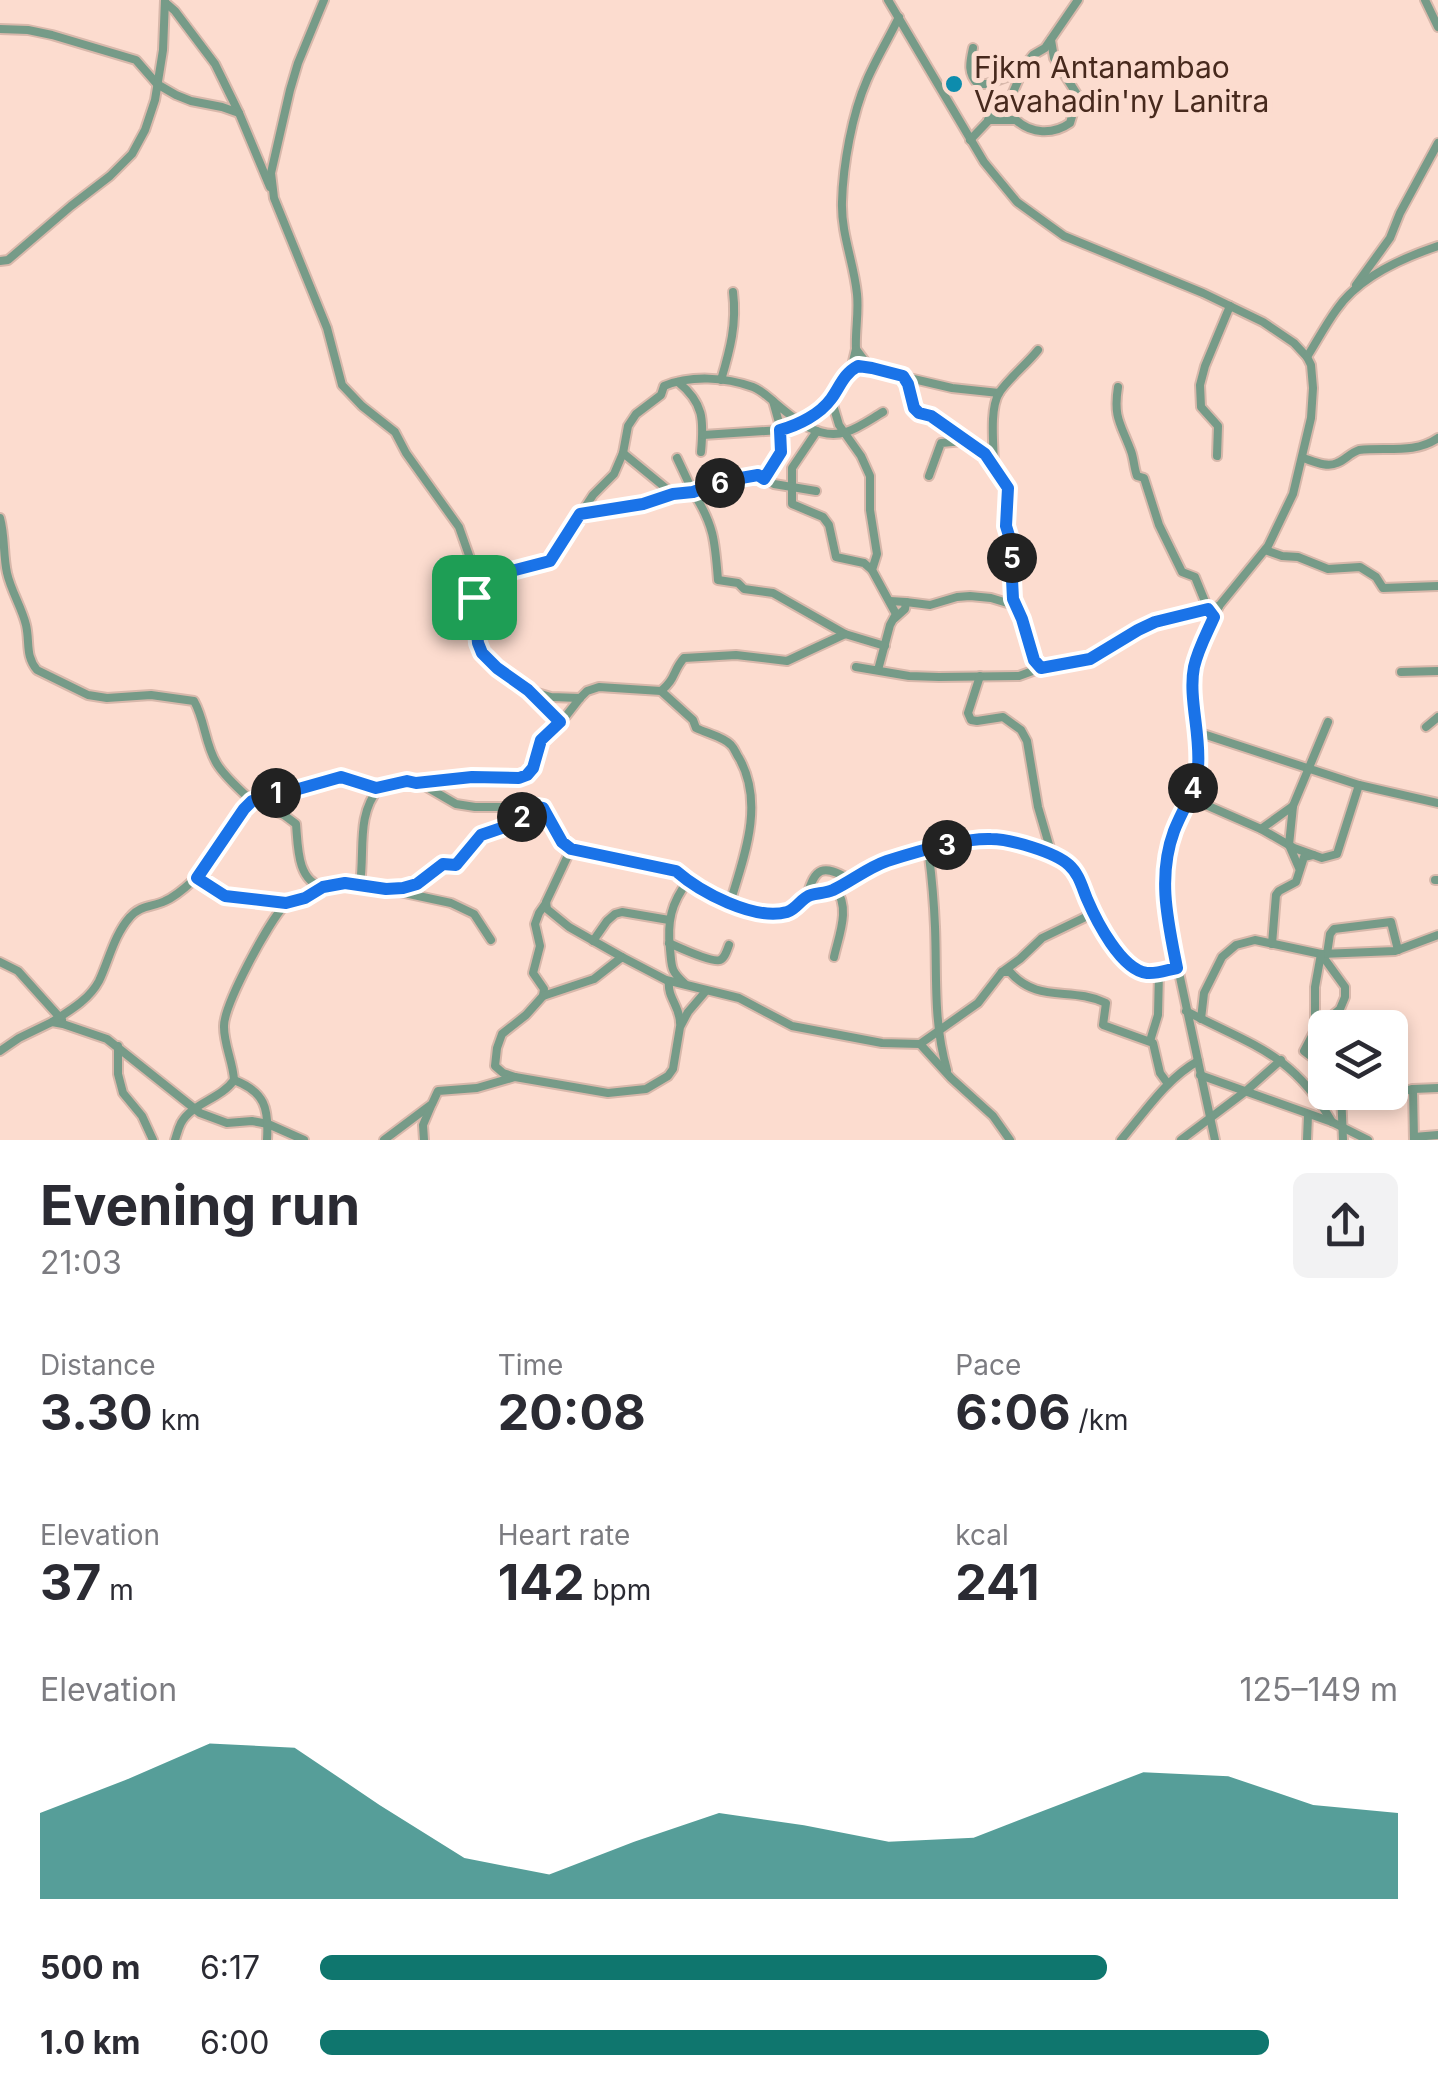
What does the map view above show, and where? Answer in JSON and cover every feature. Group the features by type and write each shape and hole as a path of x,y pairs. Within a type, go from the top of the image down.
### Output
{"street":[{"path":"274,198 270,173 290,90 324,0"},
{"path":"888,0 984,162 1017,202 1064,236 1264,322 1294,344 1311,365 1313,402 1294,494 1275,536 1211,613 1193,670 1199,764 1165,867 1164,890 1177,968 1215,1140"},
{"path":"970,140 1011,96 1033,55 1051,40 1078,0"},
{"path":"1425,0 1438,27"},
{"path":"0,261 8,260 132,154 145,130 158,84 166,2"},
{"path":"166,2 215,64 239,113 327,328 342,386 395,432 459,527 471,561 482,653 560,722"},
{"path":"872,570 876,554 870,476 844,434 833,405 836,389 850,370 856,349 858,299 843,227 842,201 853,125 866,82 899,18"},
{"path":"0,29 28,30 136,60 158,84 191,102 239,113"},
{"path":"1014,90 1016,120 1021,125 1052,132 1070,124 1078,96 1054,58 1051,40"},
{"path":"974,48 970,70 978,84 1023,71"},
{"path":"988,120 1016,120"},
{"path":"1307,357 1338,307 1390,238 1438,144"},
{"path":"1350,293 1386,269 1438,246"},
{"path":"720,380 734,338 734,292"},
{"path":"1216,456 1218,426 1201,407 1200,385 1230,306"},
{"path":"856,349 870,368"},
{"path":"994,467 994,406 1000,392 1038,350"},
{"path":"850,370 858,366 952,388 1000,392"},
{"path":"903,376 914,408 985,454 1008,488 1006,526 1013,599 1034,660 1041,668"},
{"path":"474,597 492,576 550,561 580,514 614,474 623,454 628,426 636,414 661,394 664,386 697,378 756,388 798,423 817,432 844,434 882,412"},
{"path":"678,382 701,410 701,452"},
{"path":"1118,387 1118,422 1137,476 1144,478 1159,525 1182,572 1194,577 1211,613"},
{"path":"702,435 780,430 819,412 835,394"},
{"path":"764,479 781,452 774,401"},
{"path":"817,432 792,468 792,504 823,518 829,525 836,557 864,563 872,570 895,618"},
{"path":"1303,458 1321,464 1338,463 1359,450 1409,449 1438,438"},
{"path":"928,476 941,443 964,440"},
{"path":"623,454 673,494"},
{"path":"678,458 715,538 718,580 738,582 744,590 773,592 845,634 885,646"},
{"path":"580,514 643,504 758,475 791,489 816,491"},
{"path":"0,518 7,572 26,624 28,655 37,670 88,695 151,695 194,701 217,764 252,801 296,824 305,876 313,885 323,887"},
{"path":"1265,550 1328,569 1360,567 1376,577 1383,588 1438,586"},
{"path":"890,601 930,605 970,596 1016,606"},
{"path":"878,670 890,626 906,602"},
{"path":"856,667 940,678 1019,676 1090,659 1155,622 1211,613"},
{"path":"661,691 674,678 684,658 736,655 787,660 845,634"},
{"path":"1401,672 1438,671"},
{"path":"980,676 968,713 971,720 977,721 1002,716 1021,730 1027,741 1038,807 1052,855"},
{"path":"416,783 527,775 541,740 587,692 599,687 661,691 696,728 730,743 747,772 752,788 749,832 730,902"},
{"path":"528,690 580,698"},
{"path":"1426,727 1438,718"},
{"path":"1300,868 1289,845 1293,806 1328,722"},
{"path":"1197,732 1358,785 1438,803"},
{"path":"0,1051 19,1038 62,1020 80,1004 98,982 132,914 142,907 163,903 197,878 252,801 341,777 379,788 407,781 416,783 456,804 475,807 543,808 562,842 571,849 676,871 688,881 747,909 792,911 807,896 818,872 833,870 849,879"},
{"path":"1190,798 1322,858 1337,854 1358,785"},
{"path":"360,884 364,860 362,828 372,796 379,788"},
{"path":"386,889 417,884 443,864 456,865 481,835 516,823 530,806"},
{"path":"1261,828 1293,806"},
{"path":"807,896 835,888 886,862 999,839 1052,855 1071,866 1094,913 1128,964 1142,972 1177,968"},
{"path":"492,1085 502,1034 542,996 544,989 533,973 540,946 535,928 538,913 571,849"},
{"path":"932,850 929,856 935,995 948,1074"},
{"path":"1272,944 1276,895 1296,882 1304,857 1312,854"},
{"path":"197,878 225,896 286,903 323,887 345,883 386,889 451,904 474,914 491,940"},
{"path":"495,1066 515,1077 608,1092 646,1089 668,1076 680,1027 680,1010 669,996 669,920 688,881"},
{"path":"834,957 844,911 843,900 835,888"},
{"path":"546,902 547,909 569,927 668,981 740,998 792,1026 882,1043 920,1044 978,1002 1002,972 1042,938 1094,913"},
{"path":"181,1122 234,1080 223,1026 253,954 286,903"},
{"path":"594,941 615,914 622,912 669,920"},
{"path":"1315,1010 1315,988 1334,929 1391,922 1398,950"},
{"path":"1201,1019 1204,993 1222,957 1236,945 1255,940 1324,954 1398,950 1438,934"},
{"path":"669,943 711,960 724,957 729,945"},
{"path":"1324,954 1345,987 1339,1010"},
{"path":"542,996 594,979 622,957"},
{"path":"0,962 18,971 62,1020 118,1046 195,1109 227,1123 252,1120 268,1124 304,1140"},
{"path":"670,966 689,987"},
{"path":"1002,972 1010,972 1025,987 1035,990 1080,994 1106,1003 1103,1025 1153,1043 1160,1073 1168,1084"},
{"path":"1150,1041 1158,1015 1159,972"},
{"path":"680,1027 706,991"},
{"path":"1186,1012 1281,1060 1303,1081 1332,1122"},
{"path":"920,1044 994,1116 1010,1140"},
{"path":"118,1046 123,1094 142,1116 153,1140"},
{"path":"1181,1140 1281,1060"},
{"path":"1121,1140 1168,1084 1198,1061"},
{"path":"1200,1074 1332,1122 1365,1139"},
{"path":"424,1140 423,1125 438,1091 492,1085 515,1077"},
{"path":"234,1080 254,1088 260,1097 268,1124 267,1140"},
{"path":"1408,1091 1438,1088"},
{"path":"1413,1090 1414,1138 1438,1135"},
{"path":"175,1140 181,1122 180,1097"},
{"path":"384,1140 432,1104"},
{"path":"1342,1110 1342,1139"},
{"path":"1307,1140 1308,1115"},
{"path":"1331,1140 1365,1139"}],"place":[{"name":"Fjkm Antanambao Vavahadin'ny Lanitra","path":"954,84"}],"route":[{"path":"858,366 903,376 914,408 985,454 1008,488 1006,526 1013,566 1013,599 1034,660 1041,668 1090,659 1155,622 1208,609 1214,617 1193,670 1199,764 1196,780 1174,832 1165,867 1164,890 1177,968 1149,973 1128,964 1091,909 1071,866 1052,855 999,839 951,844 886,862 832,890 807,896 792,911 783,913 747,909 717,897 676,871 571,849 538,806 530,806 516,823 481,835 456,865 443,864 417,884 403,888 345,883 323,887 286,903 225,896 197,878 244,809 252,801 273,793 341,777 376,788 407,781 527,775 541,740 560,722 482,653 474,597 492,576 550,561 580,514 643,504 724,481 758,475 764,479 781,452 780,430 819,412 850,370 858,366"}]}
